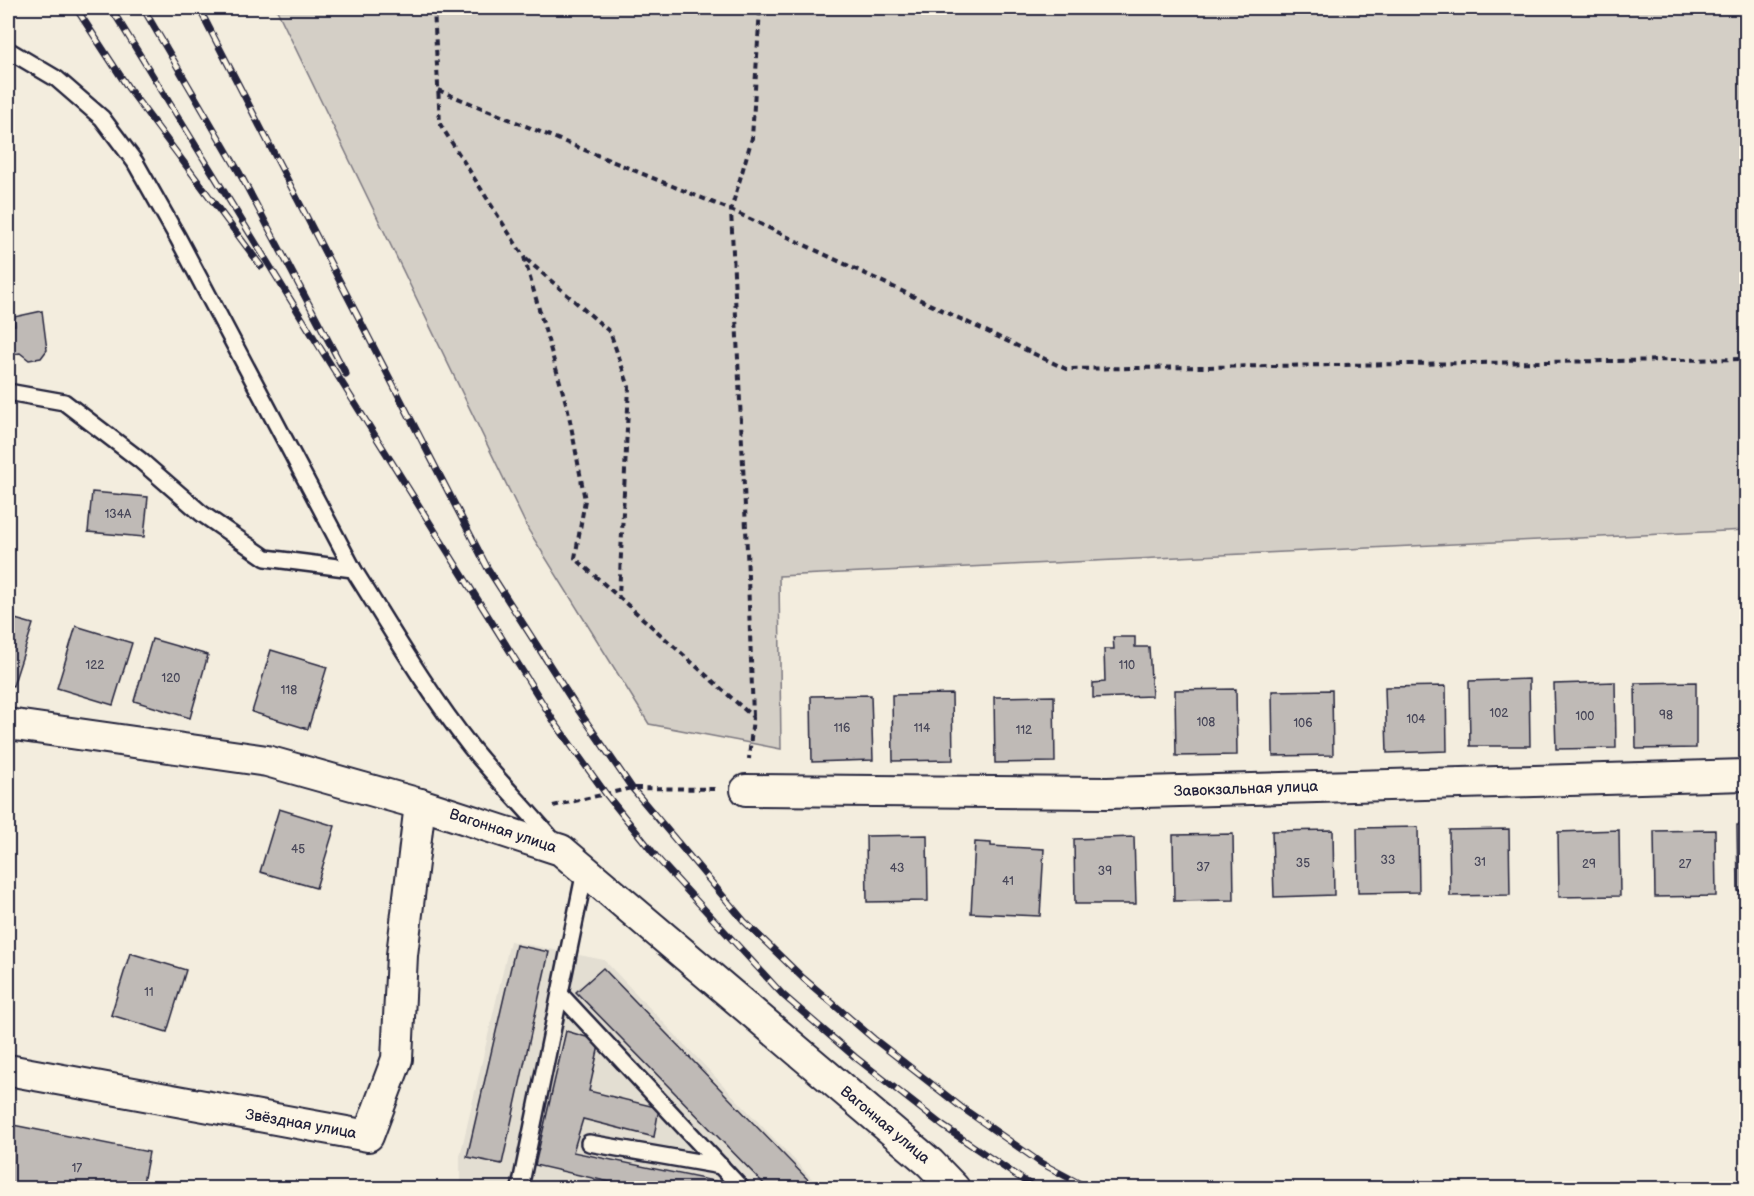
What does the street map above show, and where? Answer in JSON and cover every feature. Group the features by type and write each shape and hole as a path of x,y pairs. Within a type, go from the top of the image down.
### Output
{"street":[{"name":"Вагонная улица","path":"8,724 267,761 420,804 561,850 921,1156 954,1188"},
{"name":"Завокзальная улица","path":"746,790 1107,793 1746,775"},
{"name":"Звёздная улица","path":"8,1070 368,1136 397,1059 402,955 420,804"}],"lane":[{"path":"8,50 57,79 102,118 135,162 178,238 354,569 433,695 471,747 561,850"},
{"path":"8,392 64,402 140,460 201,513 267,558 354,569"},
{"path":"519,1188 585,871"},
{"path":"560,994 741,1188"},
{"path":"589,1143 721,1166"}],"path":[{"path":"434,8 440,124 524,257 568,410 585,500 575,558 753,717"},
{"path":"529,811 632,788 746,790 753,717 731,210 752,138 760,8"},
{"path":"438,90 731,210 1066,369 1746,359"},
{"path":"524,257 610,332 629,387 619,597"}],"shaded area":[{"path":"276,8 1746,8 1746,530 779,576 781,749 649,724 529,531"},
{"path":"510,941 604,960 821,1188 460,1188 460,1156"}],"building":[{"path":"42,311 47,350 41,358 29,360 20,353 8,355 8,326 15,325 14,317"},
{"path":"92,492 148,497 144,537 88,532"},
{"path":"8,617 33,624 13,686 8,685"},
{"path":"76,626 132,643 113,705 57,688"},
{"path":"1113,637 1135,637 1135,647 1149,647 1152,696 1093,698 1093,683 1105,682 1104,649 1114,649"},
{"path":"152,639 208,655 190,718 134,701"},
{"path":"271,650 327,667 308,729 252,712"},
{"path":"1529,679 1530,746 1470,746 1469,681"},
{"path":"1615,682 1616,748 1556,749 1554,684"},
{"path":"1696,682 1696,748 1636,749 1635,683"},
{"path":"1446,686 1447,751 1387,753 1385,687"},
{"path":"1236,689 1237,755 1176,756 1175,690"},
{"path":"1332,690 1333,755 1273,756 1272,691"},
{"path":"952,694 953,760 893,761 892,695"},
{"path":"871,695 873,760 812,762 811,696"},
{"path":"1054,696 1055,762 995,763 994,697"},
{"path":"279,809 335,826 316,888 260,872"},
{"path":"1737,825 1746,825 1746,891 1738,891"},
{"path":"1418,827 1419,892 1358,893 1357,828"},
{"path":"1509,829 1510,895 1450,896 1449,830"},
{"path":"1333,830 1334,895 1274,897 1272,831"},
{"path":"1619,830 1620,896 1559,897 1558,832"},
{"path":"1715,830 1716,896 1655,897 1654,831"},
{"path":"1233,834 1234,900 1174,901 1173,835"},
{"path":"927,835 928,901 867,902 866,836"},
{"path":"1134,837 1136,904 1075,904 1074,839"},
{"path":"975,842 991,843 991,846 1044,849 1040,916 971,913"},
{"path":"516,945 549,952 502,1164 467,1157"},
{"path":"130,953 186,970 167,1032 111,1015"},
{"path":"603,968 816,1188 768,1188 576,992"},
{"path":"566,1031 600,1041 589,1091 659,1108 654,1137 583,1119 573,1152 743,1188 636,1188 535,1165"},
{"path":"8,1124 149,1152 142,1188 29,1188 8,1184"}],"railway":[{"path":"76,8 129,89 261,266"},
{"path":"111,8 555,723 606,794 659,860 783,995 855,1057 943,1126 1035,1188"},
{"path":"143,8 239,172 346,374"},
{"path":"199,8 488,569 579,711 632,788 744,921 803,978 874,1039 961,1107 1041,1163 1088,1188"}]}
